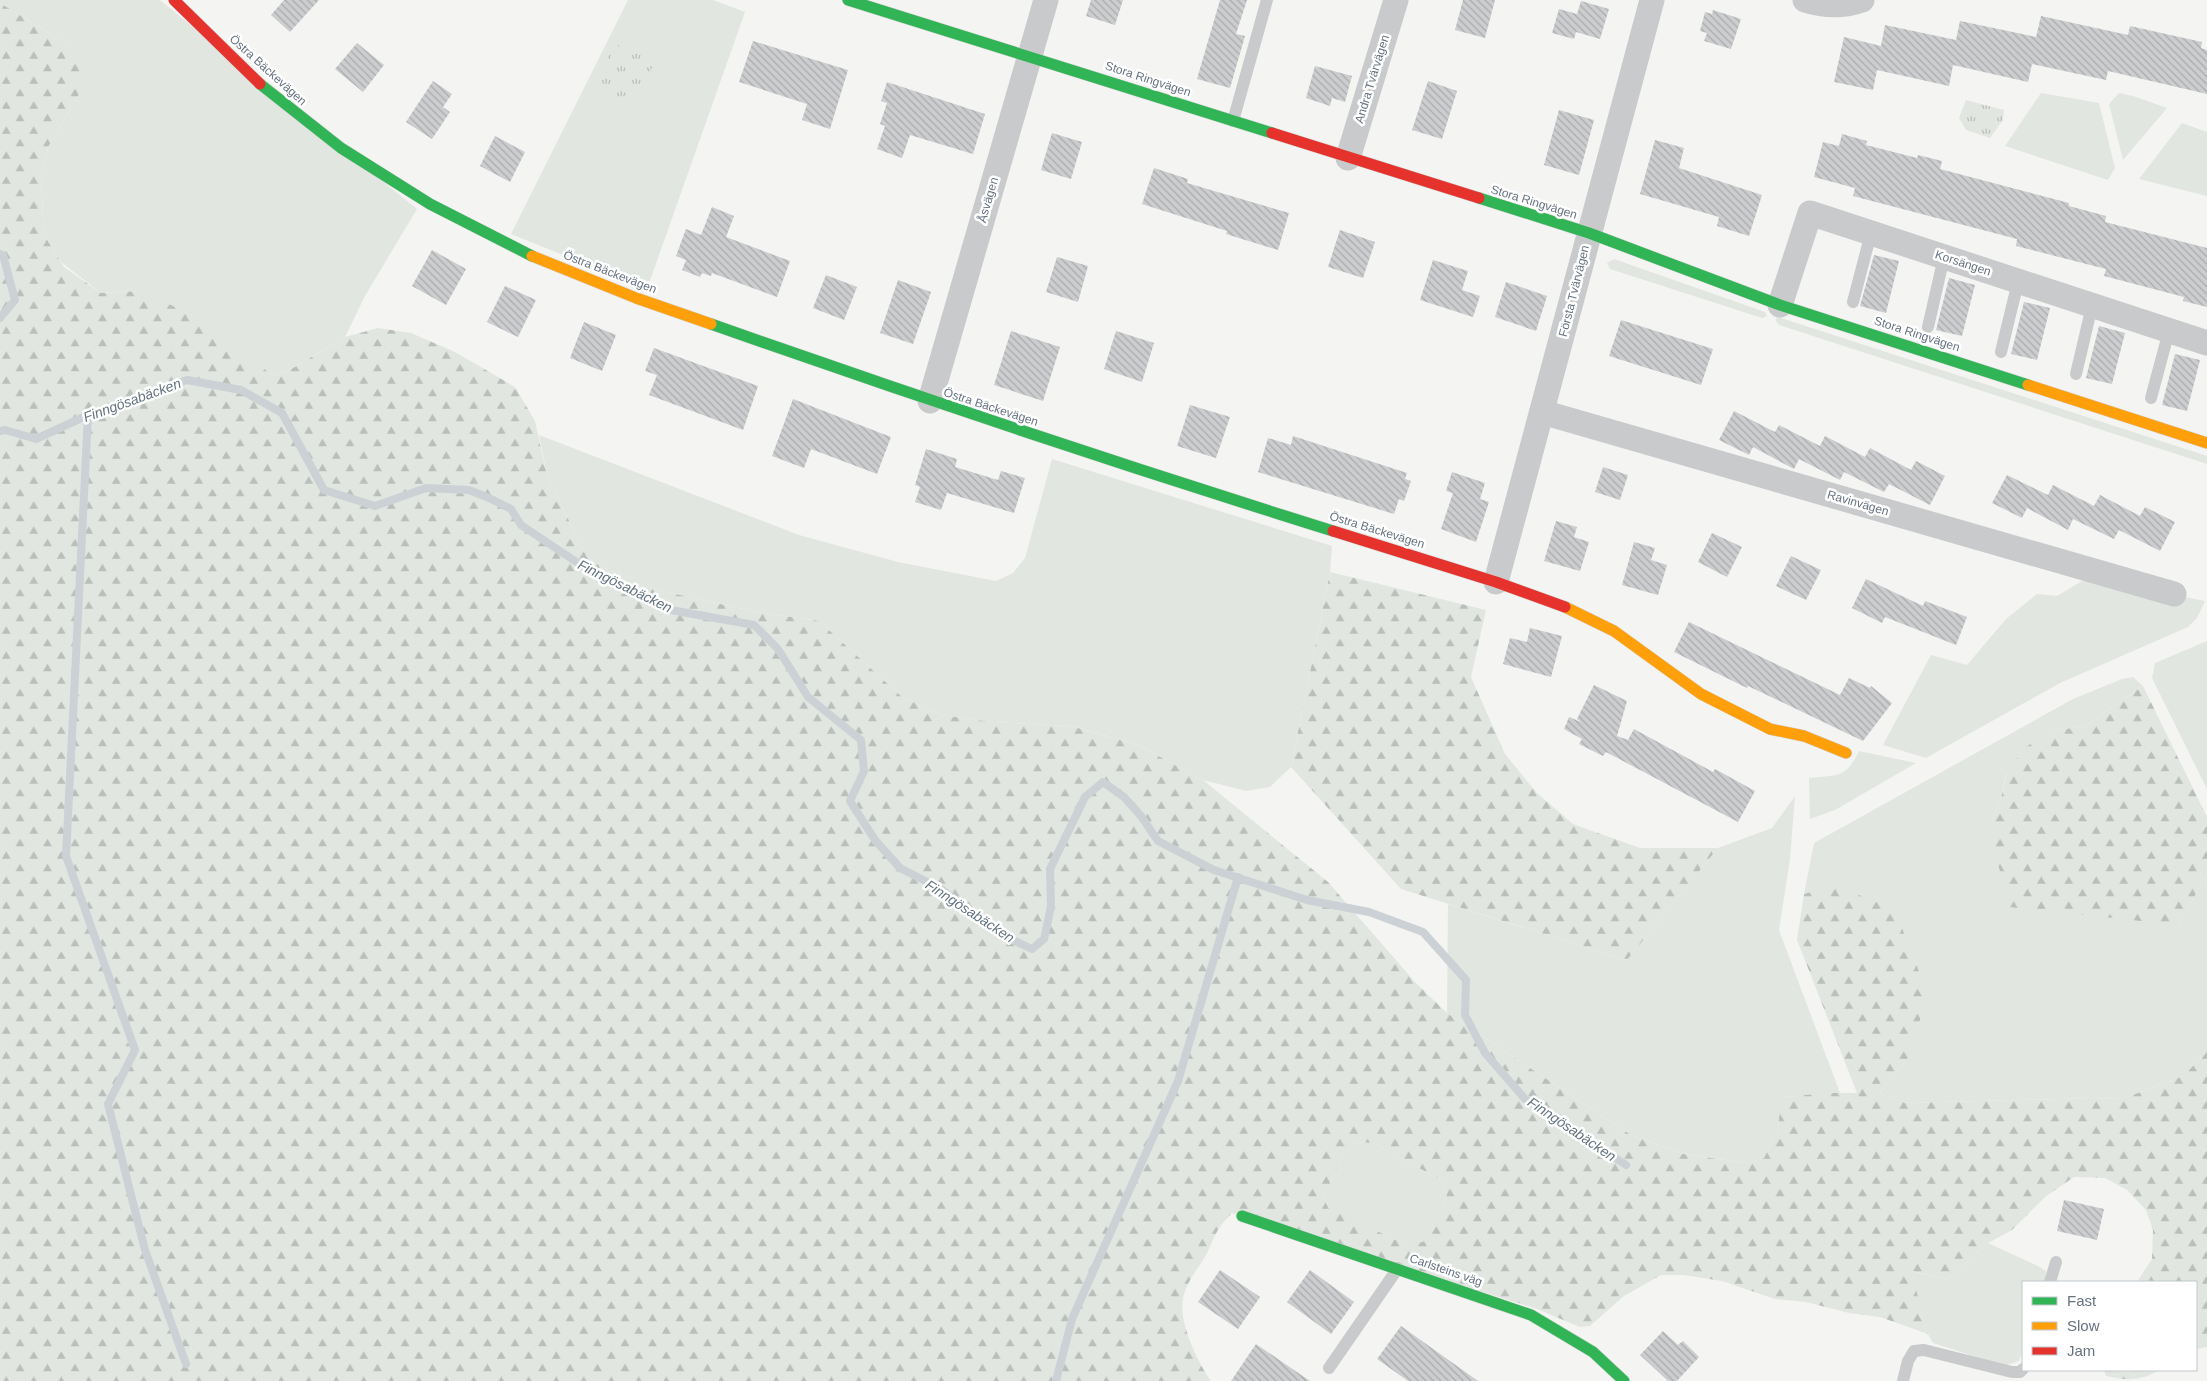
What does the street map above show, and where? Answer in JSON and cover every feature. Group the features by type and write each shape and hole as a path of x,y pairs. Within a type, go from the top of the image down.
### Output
{"street":[{"name":"Östra Bäckevägen","path":"174,0 248,74 296,114 380,174 480,231 536,258 636,298 930,401 1142,471 1496,582 1564,606 1590,618 1638,648 1689,687 1770,729 1804,736 1846,753"},
{"name":"Stora Ringvägen","path":"848,0 1589,233 1780,305 2207,443"},
{"name":"Åsvägen","path":"930,401 1046,0"},
{"name":"Andra Tvärvägen","path":"1348,158 1396,0"},
{"name":"Första Tvärvägen","path":"1496,582 1652,0"},
{"path":"1805,0 1818,4 1840,6 1862,0"},
{"name":"Korsängen","path":"1780,305 1810,213 2207,343"},
{"name":"Ravinvägen","path":"1542,412 2174,594"},
{"name":"Carlsteins väg","path":"1242,1216 1398,1268 1530,1315 1593,1352 1624,1381"}],"lane":[{"path":"1233,121 1268,0"},
{"path":"1853,302 1871,233"},
{"path":"1928,327 1944,257"},
{"path":"2001,352 2018,282"},
{"path":"2076,374 2092,306"},
{"path":"2151,398 2169,331"},
{"path":"2050,1281 2056,1262"},
{"path":"1329,1368 1398,1268"},
{"path":"1903,1381 1908,1361 1914,1351 1924,1350 2012,1372 2020,1372 2022,1370"}],"green space":[{"path":"0,0 160,0 417,209 365,296 345,337 295,367 274,376 228,345 139,291 101,293 61,262 44,235 41,179 48,147 81,91 70,46 0,3"},
{"path":"628,0 713,0 745,12 647,289 511,234"},
{"path":"0,3 70,46 84,64 81,91 48,147 41,179 44,235 64,267 101,293 139,291 180,309 274,376 295,367 345,337 378,328 411,333 455,352 515,387 535,421 547,476 587,557 631,584 756,612 819,621 902,697 941,715 991,722 1071,726 1138,745 1203,780 1328,882 1415,982 1447,1013 1631,1135 1683,1154 1746,1163 1764,1158 1778,1130 1781,1097 1857,1093 1797,940 1804,894 1835,885 1895,910 1927,992 1911,1055 1879,1094 1906,1103 2122,1099 2183,1076 2207,1052 2207,1347 2197,1349 2197,1281 2138,1281 2152,1259 2153,1230 2146,1210 2127,1190 2105,1178 2074,1177 2045,1197 2012,1230 1988,1243 1948,1279 1911,1271 1928,1334 1880,1317 1849,1313 1806,1302 1775,1299 1722,1281 1684,1275 1661,1275 1624,1296 1590,1326 1580,1327 1537,1309 1232,1213 1216,1233 1206,1255 1189,1281 1183,1299 1183,1319 1186,1330 1200,1364 1211,1381 0,1381","holes":["1356,1142 1373,1143 1441,1180 1447,1192 1445,1205 1423,1242 1405,1244 1329,1209 1323,1198 1344,1154"]},
{"path":"615,44 655,60 637,104 592,86"},
{"path":"2041,93 2099,103 2115,168 2108,180 2005,146"},
{"path":"2119,93 2167,108 2123,160 2109,104"},
{"path":"1966,100 2004,110 2003,120 1990,138 1966,130 1959,118"},
{"path":"2182,123 2207,132 2207,196 2139,179"},
{"path":"1614,259 1765,312 1767,316 1762,318 1610,269 1607,263"},
{"path":"1778,317 2207,456 2207,464 1779,325 1775,320"},
{"path":"539,435 799,535 898,562 996,581 1013,573 1025,558 1052,459 1332,546 1330,572 1291,767 1270,787 1246,791 1203,780 1138,745 1072,726 991,722 941,715 902,697 819,621 756,612 631,584 587,557 547,476"},
{"path":"1330,572 1486,610 1471,677 1505,754 1537,793 1573,824 1640,848 1718,848 1627,960 1401,889 1291,767"},
{"path":"2087,578 2205,601 2197,618 2188,627 2060,683 1926,758 1883,745 1931,655 1967,665 2006,619 2037,594 2057,596"},
{"path":"2207,641 2207,789 2152,678 2155,663"},
{"path":"2133,677 2143,686 2085,726 2052,731 2006,775 2000,802 1989,828 2179,925 2207,873 2207,1052 2183,1076 2122,1099 1906,1103 1879,1094 1911,1055 1835,886 1804,894 1814,843 2073,699 2122,679"},
{"path":"2143,686 2207,817 2207,873 2179,925 2009,907 1989,828 2000,802 2007,773 2024,748 2052,731 2085,726"},
{"path":"1859,751 1916,763 1835,810 1810,819 1809,778 1833,776 1845,771 1850,767"},
{"path":"1795,796 1790,859 1779,930 1840,1093 1782,1097 1778,1130 1764,1158 1746,1163 1683,1154 1631,1135 1447,1013 1448,904 1627,960 1718,848 1772,828"},
{"path":"1356,1142 1373,1143 1441,1180 1447,1192 1445,1205 1423,1243 1405,1244 1329,1210 1323,1198 1344,1154"},
{"path":"1988,1243 2046,1271 2045,1281 2022,1281 2022,1353 2019,1361 2007,1365 1995,1363 1933,1343 1928,1334 1910,1271 1948,1279"},
{"path":"2104,1371 2158,1371 2134,1379 2106,1376"}],"building":[{"path":"284,0 319,0 290,32 271,15"},
{"path":"1091,0 1123,0 1115,25 1086,16"},
{"path":"1220,0 1247,0 1236,34 1245,36 1230,88 1197,79"},
{"path":"1463,0 1495,0 1485,38 1455,30"},
{"path":"1581,1 1609,9 1600,39 1576,32 1574,39 1552,33 1559,9 1577,14"},
{"path":"1713,10 1741,19 1731,49 1704,41 1707,33 1700,31 1705,12 1712,14"},
{"path":"2041,16 2128,35 2130,26 2202,42 2201,48 2207,50 2207,94 2108,71 2106,80 2032,64 2028,82 1953,65 1949,86 1877,70 1873,90 1834,82 1844,37 1881,46 1885,25 1956,40 1960,21 2036,37"},
{"path":"753,41 848,70 830,129 802,120 807,104 739,82"},
{"path":"357,43 384,65 363,92 335,69"},
{"path":"1315,66 1352,76 1345,102 1332,98 1330,106 1306,98"},
{"path":"433,81 452,94 443,107 450,112 432,139 406,122"},
{"path":"1428,81 1457,91 1442,139 1412,130"},
{"path":"887,82 985,114 973,154 910,135 902,158 877,149 885,126 880,124 887,103 881,101"},
{"path":"1559,110 1594,120 1579,175 1544,165"},
{"path":"1052,133 1082,142 1071,179 1041,170"},
{"path":"1842,134 1867,141 1866,145 1917,158 1918,155 1942,161 1940,169 2069,203 2069,206 2106,216 2105,222 2207,248 2207,307 2183,301 2184,297 2104,276 2106,269 2016,246 2017,239 1853,196 1855,188 1814,177 1823,142 1839,146"},
{"path":"495,136 525,152 510,182 480,166"},
{"path":"1655,140 1684,148 1679,168 1762,195 1749,236 1717,226 1719,217 1640,194"},
{"path":"1154,168 1188,179 1187,183 1289,213 1278,250 1226,234 1227,231 1142,204"},
{"path":"712,207 734,216 726,237 790,261 777,297 712,273 711,276 702,273 700,277 682,270 686,260 676,256 686,229 701,235"},
{"path":"1340,230 1375,242 1363,278 1328,267"},
{"path":"432,250 466,269 446,305 412,286"},
{"path":"1874,255 1899,261 1886,313 1860,306"},
{"path":"1057,257 1088,266 1078,302 1046,292"},
{"path":"1433,260 1468,271 1462,290 1480,296 1473,317 1420,300"},
{"path":"826,275 857,287 844,320 813,308"},
{"path":"1949,278 1975,285 1962,336 1936,330"},
{"path":"898,280 931,292 913,344 880,333"},
{"path":"1506,282 1547,296 1536,331 1495,317"},
{"path":"505,286 536,300 518,337 487,322"},
{"path":"2024,302 2050,308 2037,360 2011,354"},
{"path":"1621,320 1713,349 1701,385 1609,356"},
{"path":"584,322 616,335 602,371 570,358"},
{"path":"2099,326 2125,333 2112,384 2086,378"},
{"path":"1011,331 1060,347 1043,401 994,385"},
{"path":"1116,331 1154,343 1142,382 1104,369"},
{"path":"654,348 758,386 743,430 649,395 657,375 645,371"},
{"path":"2175,354 2200,360 2187,411 2162,405"},
{"path":"793,399 891,437 877,474 811,449 804,468 772,456"},
{"path":"1190,405 1230,417 1216,458 1177,446"},
{"path":"1734,411 1775,432 1779,425 1820,446 1825,436 1865,457 1870,448 1911,470 1916,461 1945,476 1930,505 1889,484 1884,492 1844,472 1840,480 1799,459 1794,469 1753,447 1749,455 1719,440"},
{"path":"1293,436 1407,473 1405,479 1411,481 1404,501 1399,499 1394,514 1258,472 1268,438 1291,445"},
{"path":"926,449 957,459 955,467 998,480 1001,471 1025,478 1014,513 947,493 941,510 915,502 920,487 915,485"},
{"path":"1603,467 1628,475 1620,500 1595,492"},
{"path":"1452,472 1485,483 1480,499 1489,502 1476,542 1441,529 1453,493 1446,491"},
{"path":"2007,475 2048,495 2053,485 2094,506 2100,495 2140,516 2145,507 2175,522 2160,551 2119,530 2114,539 2073,519 2068,530 2027,508 2022,518 1992,503"},
{"path":"1556,521 1577,527 1574,537 1589,542 1580,571 1544,561"},
{"path":"1712,533 1742,547 1727,577 1698,562"},
{"path":"1634,542 1655,548 1651,560 1667,565 1658,595 1622,585"},
{"path":"1791,556 1821,570 1806,600 1776,586"},
{"path":"1866,579 1923,606 1925,601 1967,617 1956,645 1885,617 1882,623 1852,608"},
{"path":"1689,622 1840,695 1849,678 1870,688 1871,686 1892,703 1863,741 1674,652"},
{"path":"1530,628 1562,636 1551,677 1503,664 1510,638 1527,642"},
{"path":"1594,685 1627,701 1617,736 1628,740 1634,729 1713,772 1715,769 1755,791 1738,822 1606,752 1603,756 1579,744 1582,739 1564,729 1569,717 1581,722 1577,719"},
{"path":"2064,1200 2104,1209 2097,1240 2057,1231"},
{"path":"1220,1270 1260,1297 1238,1329 1198,1302"},
{"path":"1310,1270 1354,1302 1331,1334 1287,1302"},
{"path":"1401,1326 1478,1381 1408,1381 1377,1359"},
{"path":"1663,1331 1678,1345 1683,1341 1699,1357 1677,1381 1668,1381 1640,1355"},
{"path":"1256,1344 1310,1381 1231,1381"}],"waterway":[{"name":"Finngösabäcken","path":"0,254 3,255 15,300 0,318"},
{"name":"Finngösabäcken","path":"0,431 5,430 36,439 88,415 187,380 241,390 282,413 324,490 375,506 426,488 469,490 489,498 511,509 521,525 584,567 671,610 754,625 778,649 808,697 861,740 864,771 850,801 875,840 900,868 941,889 1000,934 1032,949 1044,939 1051,907 1050,869 1085,797 1103,782 1124,797 1141,816 1158,841 1214,870 1307,900 1369,912 1423,932 1466,980 1465,1015 1485,1053 1525,1099 1626,1165"},
{"path":"88,415 66,856 135,1050 108,1104 145,1250 186,1364"},
{"path":"1056,1381 1072,1319 1178,1081 1238,877"}],"traffic: fast":[{"path":"848,0 1272,133"},
{"path":"260,84 341,148 430,204 532,256"},
{"path":"1479,198 1589,233 1780,305 2028,385"},
{"path":"711,324 1022,431 1333,531"},
{"path":"1242,1216 1531,1315 1593,1352 1624,1381"}],"traffic: slow":[{"path":"532,256 636,298 711,324"},
{"path":"2028,385 2207,443"},
{"path":"1565,607 1614,631 1701,694 1770,729 1804,736 1846,753"}],"traffic: jam":[{"path":"174,0 260,84"},
{"path":"1272,133 1479,198"},
{"path":"1333,531 1496,582 1565,607"}]}
